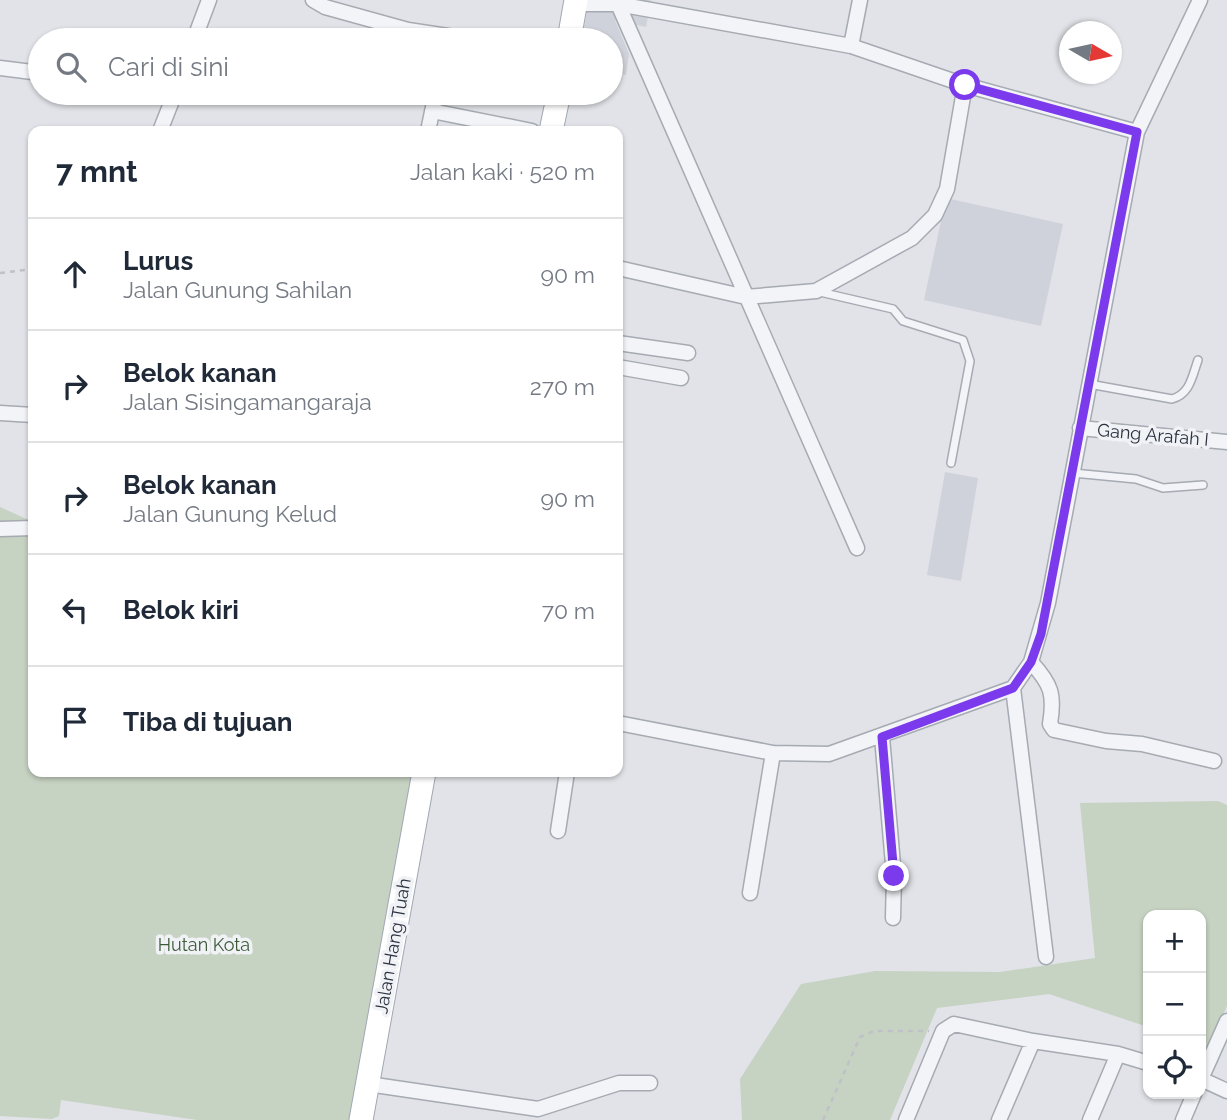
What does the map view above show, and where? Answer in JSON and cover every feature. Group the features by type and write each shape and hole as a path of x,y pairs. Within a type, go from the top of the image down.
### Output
{"main road":[{"path":"571,28 576,2"},
{"path":"552,126 556,105"},
{"name":"Jalan Hang Tuah","path":"361,1119 423,777"}],"street":[{"path":"198,28 209,0"},
{"path":"313,0 325,7 405,28"},
{"path":"851,46 860,0"},
{"path":"623,724 773,752 829,754 1013,688 1031,662 1045,613 1137,132 1200,0"},
{"path":"576,2 618,4 851,46 965,85 1137,132"},
{"path":"618,4 857,548"},
{"path":"0,68 28,72"},
{"path":"623,269 746,297 816,291 912,238 935,215 947,189 965,85"},
{"path":"162,126 170,105"},
{"path":"429,126 433,105"},
{"path":"432,111 507,126"},
{"path":"623,344 688,353"},
{"path":"623,369 681,378"},
{"path":"0,413 28,415"},
{"name":"Gang Arafah I","path":"1080,428 1227,442"},
{"path":"0,529 28,528"},
{"path":"1031,662 1044,676 1051,691 1054,702 1050,724 1055,730 1105,741 1142,744 1214,761"},
{"path":"1013,688 1046,957"},
{"path":"882,737 894,876 893,918"},
{"path":"750,893 773,752"},
{"path":"558,831 566,777"},
{"path":"1206,1068 1227,1021"},
{"path":"906,1120 943,1031 954,1024 1033,1041 1118,1054 1143,1062"},
{"path":"999,1120 1033,1041"},
{"path":"1090,1120 1118,1054"},
{"path":"1206,1081 1227,1091"},
{"path":"368,1084 538,1109 619,1083 650,1083"},
{"path":"1183,1120 1192,1099"}],"lane":[{"path":"816,291 893,309 903,321 963,340 970,361 951,463"},
{"path":"1088,384 1172,399 1183,396 1198,360"},
{"path":"1072,473 1136,479 1163,488 1203,485"}],"path":[{"path":"0,273 28,270"},
{"path":"823,1120 860,1037 874,1031 943,1031"}],"shaded area":[{"path":"589,0 651,0 646,27 615,20 618,28 584,28"},
{"path":"623,39 629,54 626,75 623,74"},
{"path":"946,198 1063,224 1041,326 924,300"},
{"path":"945,472 978,478 961,581 927,575"}],"green space":[{"name":"Hutan Kota","path":"0,507 28,520 28,777 422,777 354,1120 197,1120 61,1100 59,1116 52,1119 0,1116"},
{"path":"1218,801 1227,805 1227,1006 1209,1047 1206,1046 1206,910 1143,910 1143,1025 1049,994 937,1008 890,1120 742,1120 740,1079 801,984 875,971 1000,972 1095,958 1080,803"}],"route":[{"path":"894,876 882,737 1013,688 1031,662 1041,634 1137,132 965,85"}]}
